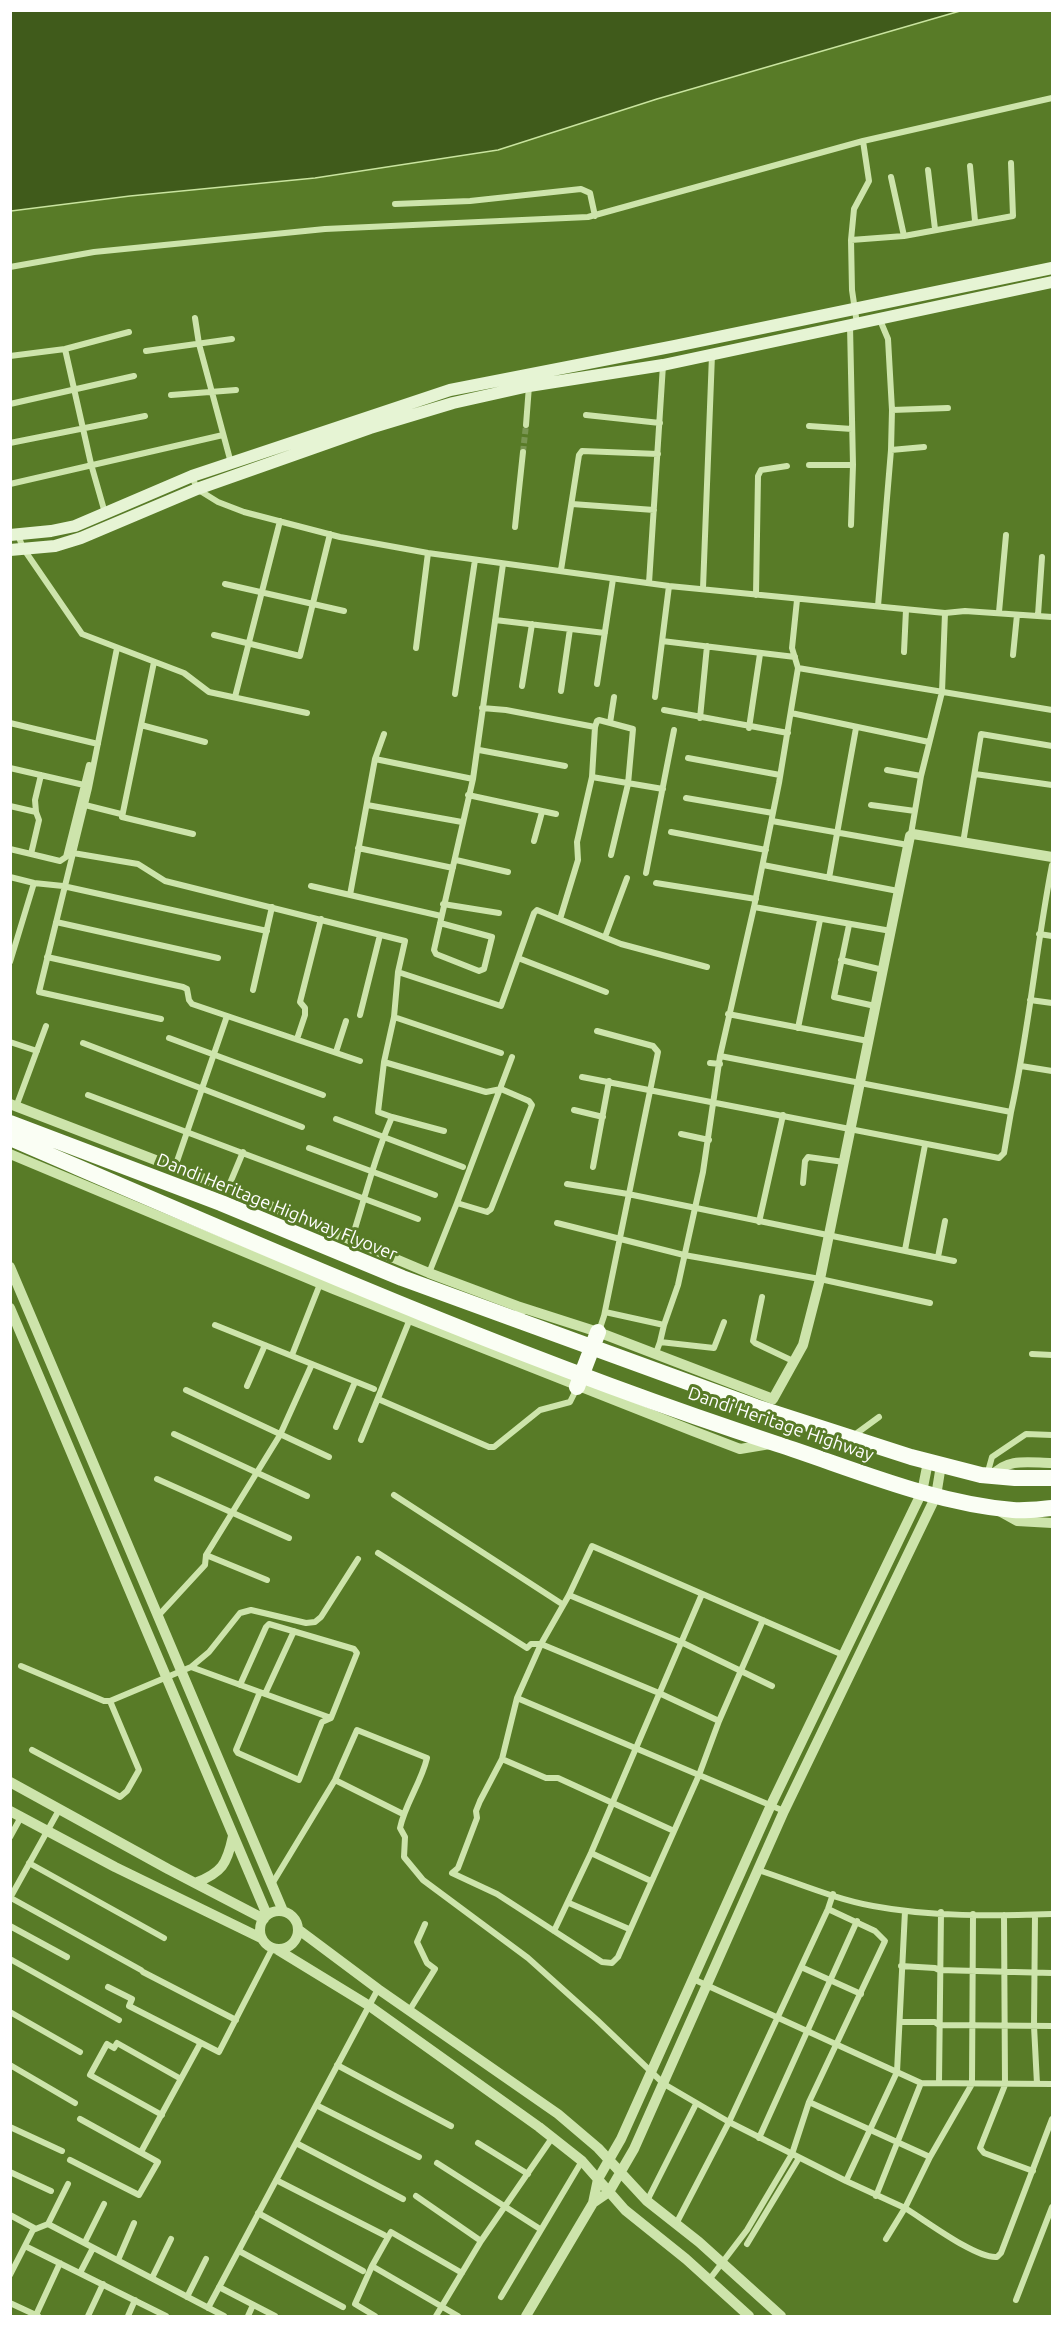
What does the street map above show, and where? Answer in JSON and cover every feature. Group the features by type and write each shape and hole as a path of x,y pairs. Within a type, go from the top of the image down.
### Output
{"highway":[{"name":"Dandi Heritage Highway Flyover","path":"10,1124 221,1203 402,1278 529,1324"},
{"path":"10,1138 375,1295 504,1345 519,1364"},
{"name":"Dandi Heritage Highway","path":"529,1324 790,1418 935,1463 990,1476 1053,1478"},
{"path":"579,1381 598,1332"},
{"name":"Dandi Heritage Highway","path":"504,1345 579,1381 929,1494 965,1503 1016,1510 1053,1508"}],"main road":[{"path":"17,549 55,546 81,538 197,489 370,428 528,380 675,346 1053,268"},
{"path":"14,535 75,526 192,476 450,390 663,365 1053,282"}],"street":[{"path":"10,267 94,252 325,230 595,216 863,141 1053,98"},
{"path":"850,525 853,465 854,309 851,240 854,209 869,181 863,141"},
{"path":"851,240 904,236 975,221 1013,216 1011,163"},
{"path":"970,166 975,221"},
{"path":"928,170 935,229"},
{"path":"891,177 904,236"},
{"path":"394,204 470,201 581,189 590,193 595,216"},
{"path":"195,318 199,344 231,463"},
{"path":"878,606 891,450 892,410 888,339 880,320"},
{"path":"10,356 65,349 129,332"},
{"path":"146,351 232,339"},
{"path":"65,349 91,464 105,513"},
{"path":"703,588 712,355"},
{"path":"649,583 663,365"},
{"path":"10,404 134,376"},
{"path":"526,425 528,380"},
{"path":"171,394 236,390"},
{"path":"892,410 948,408"},
{"path":"586,415 660,423"},
{"path":"10,443 145,416"},
{"path":"809,426 852,429"},
{"path":"10,484 223,435"},
{"path":"891,450 924,447"},
{"path":"561,570 579,455 582,451 658,454"},
{"path":"515,527 523,452"},
{"path":"809,465 853,465"},
{"path":"756,595 758,476 761,470 787,466"},
{"path":"192,476 197,489 218,502 330,534 428,553 613,579 797,600 906,610 923,609 945,612 965,610 1053,617"},
{"path":"572,504 654,510"},
{"path":"236,697 280,521"},
{"path":"214,635 300,656 330,534"},
{"path":"14,535 17,549 82,634 184,673 209,692 307,713"},
{"path":"999,612 1006,536"},
{"path":"416,648 428,553"},
{"path":"1038,615 1042,557"},
{"path":"455,694 475,560"},
{"path":"311,886 441,920 492,937 484,969 479,971 436,954 435,944 441,920 443,904 456,860 468,795 474,780 502,564"},
{"path":"597,684 613,579"},
{"path":"225,584 344,611"},
{"path":"655,697 669,586"},
{"path":"656,1353 678,1285 696,1208 728,1014 756,899 788,733 798,668 792,648 797,600"},
{"path":"904,651 906,610"},
{"path":"46,1026 13,1106 228,1188 429,1273 517,1306 656,1353 769,1399 773,1398 803,1345 820,1279 921,776 942,692 945,612"},
{"path":"1013,655 1017,615"},
{"path":"495,620 605,633"},
{"path":"522,686 532,624"},
{"path":"561,690 570,629"},
{"path":"662,641 795,657"},
{"path":"700,718 707,646"},
{"path":"117,648 98,744 39,990 40,993 161,1018"},
{"path":"749,728 760,654"},
{"path":"121,814 154,662"},
{"path":"798,668 1053,710"},
{"path":"610,723 614,697"},
{"path":"482,708 506,710 595,727"},
{"path":"664,710 749,728 788,733"},
{"path":"791,713 929,742"},
{"path":"560,919 578,860 577,842 592,777 597,721 633,729 628,784 611,855"},
{"path":"10,723 98,744"},
{"path":"141,726 205,742"},
{"path":"829,878 856,728"},
{"path":"646,873 674,730"},
{"path":"350,895 375,759 384,734"},
{"path":"963,843 981,734 1052,744"},
{"path":"479,750 565,766"},
{"path":"688,758 780,775"},
{"path":"375,759 474,780"},
{"path":"10,849 60,861 66,858 88,765"},
{"path":"10,768 84,785"},
{"path":"887,770 921,776"},
{"path":"975,774 1053,785"},
{"path":"31,854 39,820 35,800 41,775"},
{"path":"592,777 663,789"},
{"path":"468,795 556,814"},
{"path":"686,798 773,813"},
{"path":"84,805 121,814 125,819 193,834"},
{"path":"367,805 462,822"},
{"path":"871,805 915,811"},
{"path":"10,806 36,812"},
{"path":"534,841 542,812"},
{"path":"771,820 838,834 963,843 1053,857"},
{"path":"671,832 766,850"},
{"path":"358,848 453,868"},
{"path":"73,853 138,864 165,881 405,941 398,972 394,1017 384,1062 378,1110 392,1117 444,1131"},
{"path":"456,860 508,872"},
{"path":"763,865 898,891"},
{"path":"582,1077 783,1115 925,1145 1002,1157 1021,1066 1039,934 1053,865"},
{"path":"10,877 34,883 63,886 267,931"},
{"path":"605,937 627,878"},
{"path":"10,962 34,883"},
{"path":"656,883 756,899"},
{"path":"443,904 499,914"},
{"path":"253,990 272,907"},
{"path":"754,907 891,931"},
{"path":"398,972 501,1006 535,910 621,944 707,967"},
{"path":"1043,913 1053,915"},
{"path":"297,1039 305,1015 305,1008 300,1002 321,919"},
{"path":"798,1028 820,920"},
{"path":"56,922 218,958"},
{"path":"849,925 834,997 875,1006"},
{"path":"1039,934 1053,936"},
{"path":"360,1016 380,935"},
{"path":"47,957 183,987 188,989 190,1003 360,1060"},
{"path":"518,958 606,992"},
{"path":"841,960 883,970"},
{"path":"1030,1000 1053,1003"},
{"path":"728,1014 868,1041"},
{"path":"175,1167 227,1016"},
{"path":"394,1017 501,1053"},
{"path":"336,1052 346,1021"},
{"path":"597,1031 656,1048 658,1052 605,1312 598,1332"},
{"path":"169,1038 322,1095"},
{"path":"10,1042 37,1051"},
{"path":"83,1044 302,1127"},
{"path":"720,1056 1011,1112"},
{"path":"429,1273 512,1057"},
{"path":"384,1062 486,1092 501,1089 529,1101 532,1105 532,1110 491,1209 487,1212 457,1203"},
{"path":"710,1063 720,1064"},
{"path":"1021,1066 1053,1071"},
{"path":"593,1167 609,1081"},
{"path":"88,1095 365,1197 418,1219"},
{"path":"574,1110 603,1117"},
{"path":"759,1222 783,1115"},
{"path":"351,1240 371,1172 392,1117"},
{"path":"336,1119 463,1167"},
{"path":"681,1134 709,1140"},
{"path":"905,1250 925,1145"},
{"path":"309,1148 435,1195"},
{"path":"228,1188 243,1152"},
{"path":"10,1154 320,1284 519,1364 579,1381 570,1402 540,1410 494,1447 489,1447 378,1399"},
{"path":"802,1183 805,1161 808,1157 844,1162"},
{"path":"567,1184 628,1194 954,1261"},
{"path":"938,1257 945,1221"},
{"path":"557,1223 684,1255 820,1279 930,1303"},
{"path":"10,1267 158,1616 186,1669 283,1911 294,1918 299,1930 378,1989 558,2114 598,2148 647,2201 781,2316"},
{"path":"292,1355 320,1284"},
{"path":"762,1297 753,1341 792,1362"},
{"path":"517,1306 529,1324"},
{"path":"10,1308 266,1917"},
{"path":"605,1312 664,1325"},
{"path":"361,1440 410,1319"},
{"path":"660,1342 714,1348 724,1322"},
{"path":"215,1324 374,1389"},
{"path":"247,1386 265,1345"},
{"path":"1032,1354 1053,1355"},
{"path":"158,1616 205,1565 206,1555 280,1435 312,1364"},
{"path":"336,1427 355,1382"},
{"path":"186,1390 329,1457"},
{"path":"846,1436 879,1417"},
{"path":"990,1476 992,1457 1023,1436 1029,1433 1053,1435"},
{"path":"174,1434 307,1496"},
{"path":"990,1476 1002,1465 1009,1463 1053,1462"},
{"path":"593,2203 609,2192 634,2149 784,1811 904,1561 929,1494 935,1463"},
{"path":"157,1479 289,1538"},
{"path":"90,1498 105,1490"},
{"path":"526,2316 593,2203 598,2179 610,2162 771,1805 891,1555 929,1494"},
{"path":"394,1495 562,1604"},
{"path":"991,1507 1017,1521 1053,1523"},
{"path":"763,1620 674,1832 618,1957 612,1963 602,1962 497,1894 452,1873 458,1868 477,1818 476,1811 480,1801 502,1759 518,1698 541,1644 569,1595 592,1546 763,1620 843,1655"},
{"path":"378,1553 527,1648 531,1644 541,1644 659,1693 719,1721"},
{"path":"206,1555 267,1580"},
{"path":"891,1555 904,1561"},
{"path":"21,1666 104,1701 110,1701 186,1669 209,1652 240,1612 251,1610 306,1623 315,1622 326,1611 358,1559"},
{"path":"554,1931 591,1853 702,1594"},
{"path":"569,1595 681,1642 772,1686"},
{"path":"240,1685 267,1625 294,1631 354,1649 357,1653 331,1718 322,1722 299,1780 238,1753 236,1750 294,1631"},
{"path":"186,1669 240,1685 331,1718"},
{"path":"518,1698 784,1811"},
{"path":"32,1750 120,1797 127,1791 139,1770 110,1701"},
{"path":"272,1884 335,1780 357,1730 427,1758 413,1797 403,1814 400,1828 405,1837 404,1857 423,1880 528,1958 664,2084 696,2104 799,2158 905,2208 967,2247 988,2257 997,2257 1001,2253 1009,2227 1053,2119"},
{"path":"502,1759 546,1778 558,1778 674,1832"},
{"path":"335,1780 403,1814"},
{"path":"10,1782 195,1883 266,1917"},
{"path":"59,1810 11,1897 142,1971 236,2020"},
{"path":"10,1811 46,1832 261,1938 275,1949 368,2005 582,2161 625,2210 749,2316"},
{"path":"10,1837 21,1817"},
{"path":"195,1883 216,1874 222,1867 230,1851 233,1836"},
{"path":"591,1853 651,1881"},
{"path":"29,1863 164,1938"},
{"path":"758,1870 870,1906 905,1911 973,1914 1053,1914"},
{"path":"676,2224 729,2122 833,1894"},
{"path":"569,1903 629,1929"},
{"path":"709,2280 747,2230 792,2154 809,2102 885,1941 880,1934 857,1921 828,1909"},
{"path":"261,1938 260,1929 266,1917 283,1911"},
{"path":"846,2181 897,2072 905,1911"},
{"path":"939,2083 941,1912"},
{"path":"886,2239 972,2084 973,1914"},
{"path":"1004,1915 1005,2085 981,2144 981,2152 1033,2171"},
{"path":"1035,1915 1034,2026 1037,2084"},
{"path":"759,2138 857,1921"},
{"path":"409,2011 435,1969 427,1963 417,1942 417,1937 425,1924"},
{"path":"10,1926 67,1957"},
{"path":"275,1949 285,1949 295,1942 299,1930"},
{"path":"108,1987 132,1999 129,2006 219,2052 275,1949"},
{"path":"10,1959 119,2020"},
{"path":"901,1966 939,1970 1053,1972"},
{"path":"801,1967 861,1994"},
{"path":"693,1979 921,2084 1053,2084"},
{"path":"208,2308 378,1989"},
{"path":"10,2012 80,2052"},
{"path":"901,2022 1004,2027 1053,2026"},
{"path":"162,2115 90,2075 107,2044 114,2048 117,2043 182,2079"},
{"path":"141,2152 200,2044"},
{"path":"10,2065 75,2103"},
{"path":"337,2065 451,2126"},
{"path":"876,2196 921,2084"},
{"path":"809,2102 930,2157"},
{"path":"316,2104 419,2157"},
{"path":"647,2201 696,2104"},
{"path":"70,2160 139,2195 158,2162 80,2119"},
{"path":"10,2127 62,2151"},
{"path":"436,2316 481,2241 552,2138"},
{"path":"296,2143 403,2199"},
{"path":"478,2143 528,2174"},
{"path":"747,2244 799,2158"},
{"path":"501,2297 582,2161"},
{"path":"437,2163 540,2229"},
{"path":"10,2172 51,2191"},
{"path":"276,2180 384,2235"},
{"path":"10,2275 33,2230 48,2224 68,2184"},
{"path":"416,2196 481,2241"},
{"path":"85,2242 104,2204"},
{"path":"1016,2300 1053,2207"},
{"path":"258,2214 363,2271"},
{"path":"10,2215 33,2226 33,2230"},
{"path":"118,2260 134,2223"},
{"path":"48,2224 224,2316"},
{"path":"375,2316 355,2304 391,2232 462,2273"},
{"path":"152,2278 171,2239"},
{"path":"25,2246 166,2316"},
{"path":"80,2272 93,2248"},
{"path":"239,2251 343,2307"},
{"path":"10,2258 18,2261"},
{"path":"187,2297 206,2259"},
{"path":"10,2303 37,2316 60,2263"},
{"path":"372,2266 458,2316"},
{"path":"88,2316 103,2284"},
{"path":"219,2287 275,2316"},
{"path":"128,2316 135,2300"},
{"path":"248,2316 254,2305"}],"shaded area":[{"path":"10,11 960,11 657,99 498,150 315,178 130,196 11,211"}],"tunnel":[{"path":"523,452 526,425"}]}
